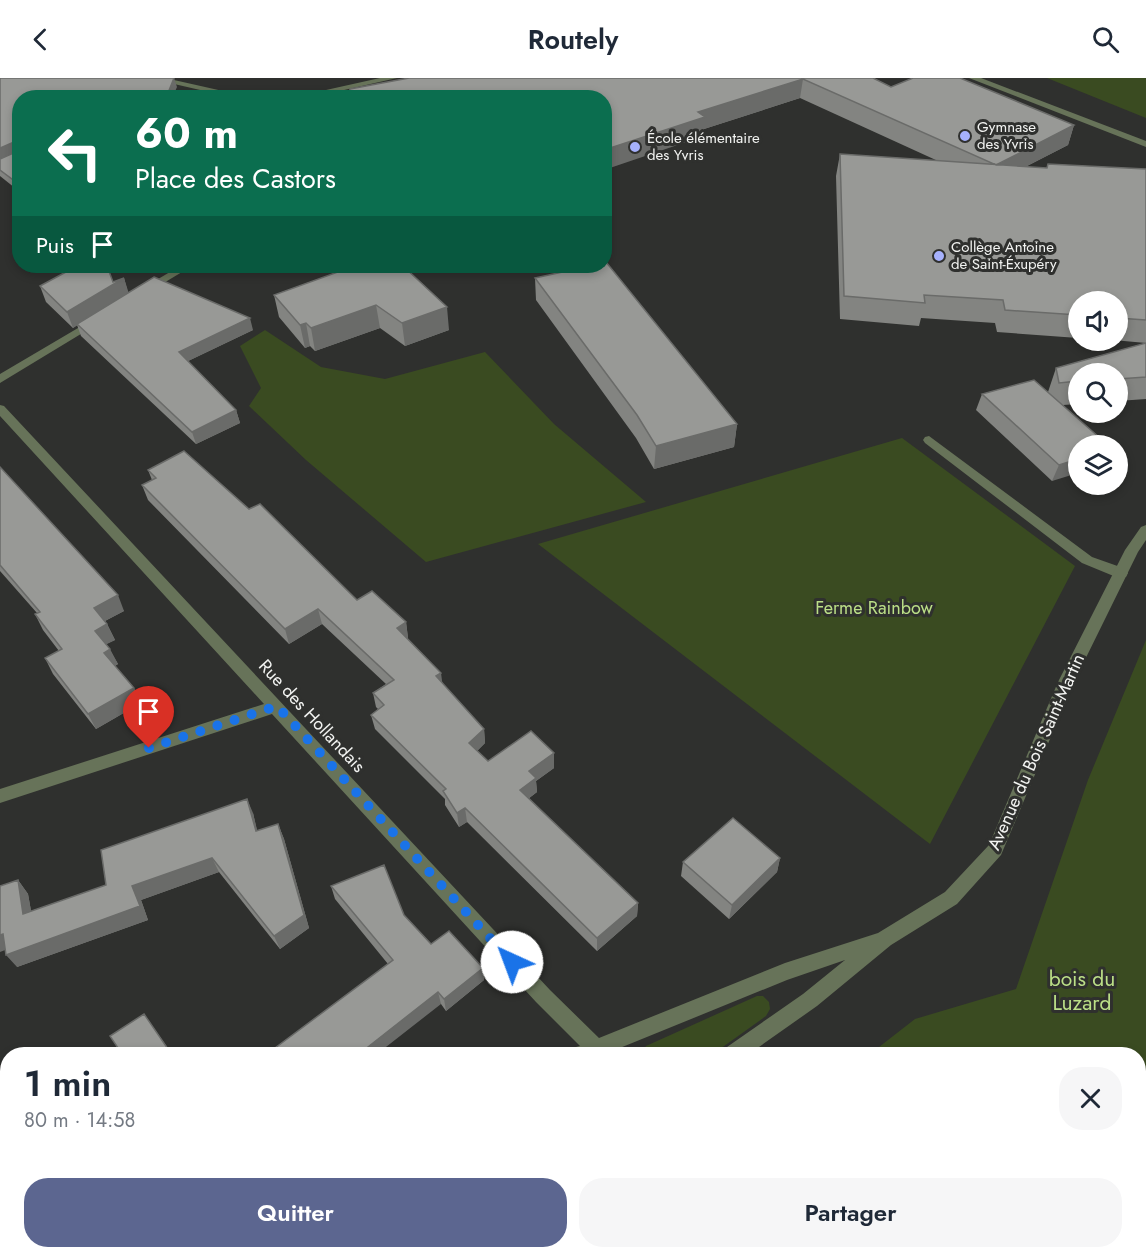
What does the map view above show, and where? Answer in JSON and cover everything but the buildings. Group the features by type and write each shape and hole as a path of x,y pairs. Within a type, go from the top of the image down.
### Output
{"street":[{"path":"152,78 210,90"},
{"path":"334,90 393,78"},
{"path":"973,78 1146,144"},
{"path":"998,78 1146,134"},
{"path":"136,295 175,273"},
{"path":"0,379 107,313"},
{"name":"Rue des Hollandais","path":"0,409 277,706 589,1047"},
{"path":"929,440 1087,560 1121,573"},
{"name":"Avenue du Bois Saint-Martin","path":"744,1047 810,1000 885,939 951,898 995,850 1066,682 1132,550 1146,530"},
{"path":"0,796 277,706"},
{"name":"Avenue du Bois Saint-Martin","path":"605,1047 785,972 885,939"}],"green space":[{"path":"1047,78 1146,78 1146,118"},
{"path":"265,330 321,367 385,379 485,352 554,424 646,502 426,562 306,460 249,406 261,388 240,346"},
{"name":"Ferme Rainbow","path":"902,438 1075,566 930,844 538,544"},
{"name":"bois du Luzard","path":"1146,640 1146,1047 879,1047 915,1019 1016,989 1088,780"},
{"path":"757,996 763,996 769,1002 770,1009 766,1016 723,1047 646,1046"}],"place":[{"name":"Gymnase des Yvris","path":"965,136"},
{"name":"École élémentaire des Yvris","path":"635,147"},
{"name":"Collège Antoine de Saint-Éxupéry","path":"939,256"}],"route":[{"path":"149,748 277,706 512,962"}]}
